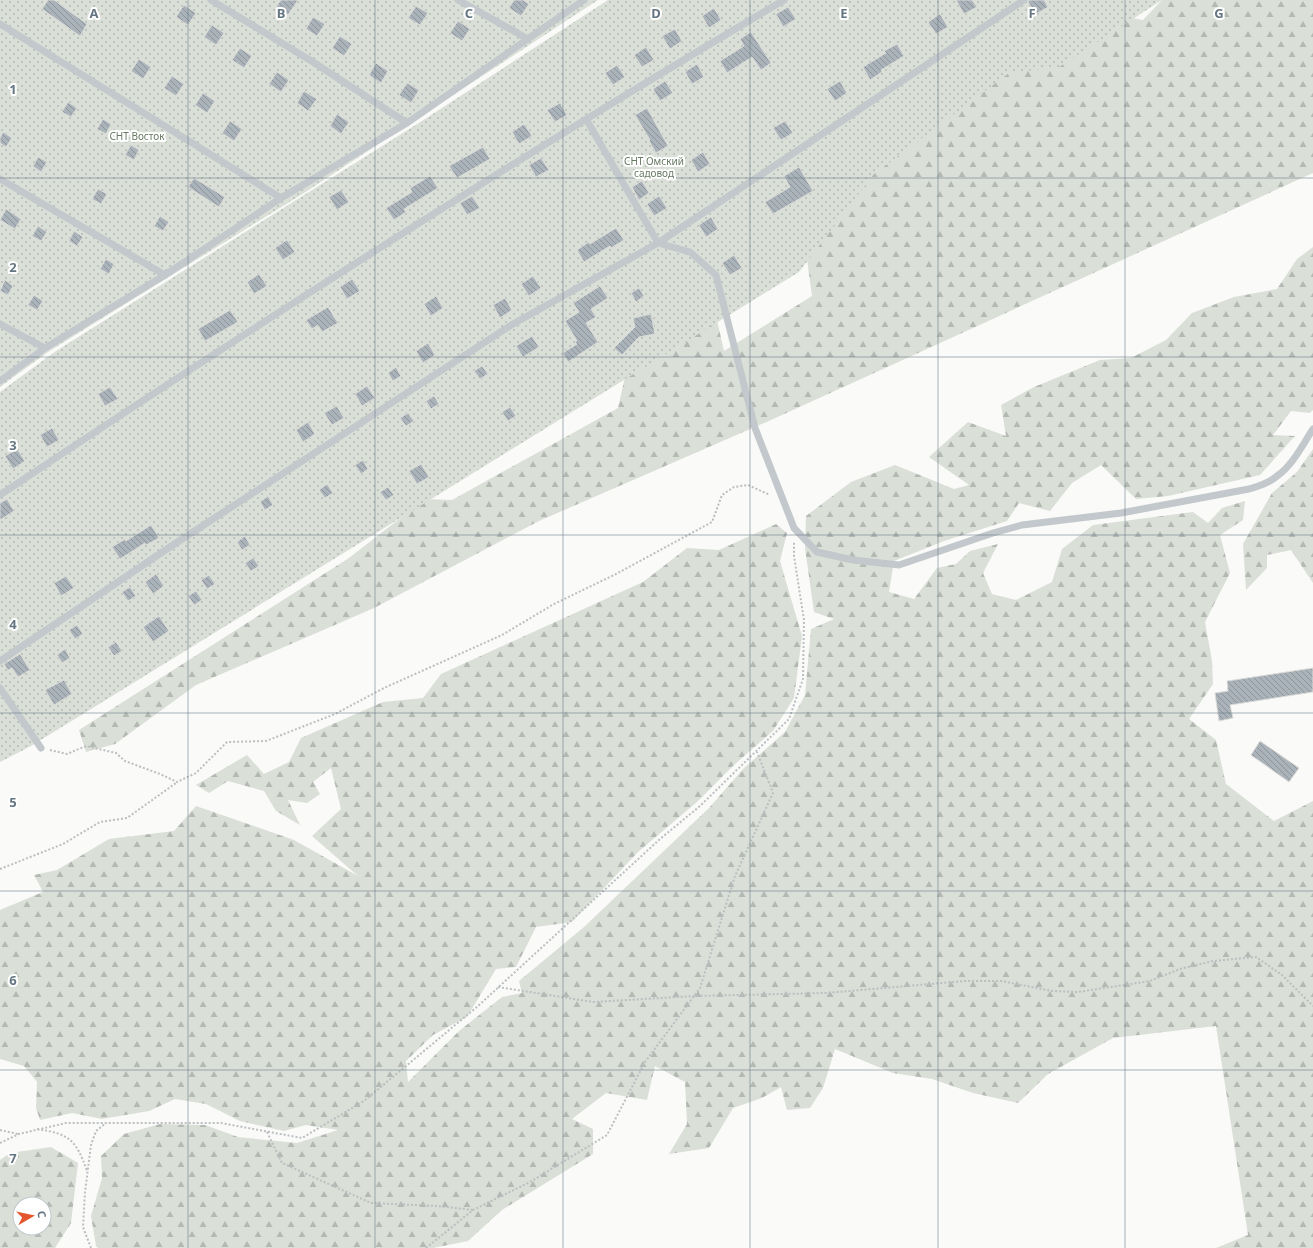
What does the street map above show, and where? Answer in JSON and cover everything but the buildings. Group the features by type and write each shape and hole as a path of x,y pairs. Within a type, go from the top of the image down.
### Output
{"lane":[{"path":"211,0 313,62 407,123"},
{"path":"458,0 528,39"},
{"path":"0,381 45,348 165,275 281,198 407,123 584,0"},
{"path":"0,495 303,296 586,119 784,0"},
{"path":"0,661 180,540 513,324 658,242 1024,0"},
{"path":"0,24 281,198"},
{"path":"586,119 658,242 690,252 716,275 755,428 794,528 817,552 852,560 899,565 993,533 1022,525 1121,513 1249,489 1269,482 1279,475 1294,458 1313,429"},
{"path":"0,179 165,275"},
{"path":"0,324 45,348"},
{"path":"0,688 41,748"}],"path":[{"path":"0,869 64,844 100,822 127,818 177,782 196,773 227,742 266,741 296,730 335,714 384,688 502,635 554,604 616,574 712,522 722,494 734,487 748,485 784,501"},
{"path":"0,1143 19,1134 66,1123 221,1123 302,1138 364,1101 498,987 660,839 700,806 757,752 789,719 803,679 804,620 794,556 794,528"},
{"path":"41,748 67,754 86,746 116,753 125,761 177,782"},
{"path":"426,1248 474,1210 530,1182 606,1135 644,1062 700,988 735,876 774,792 757,752"},
{"path":"498,987 593,1002 695,996 826,993 965,981 1001,981 1052,991 1078,992 1150,981 1180,969 1213,961 1256,957 1282,975 1313,1006"},
{"path":"91,1248 83,1227 91,1145 96,1131 107,1123"},
{"path":"36,1129 62,1135 74,1143 82,1156 88,1173"},
{"path":"0,1130 19,1134"},
{"path":"266,1132 282,1162 371,1203 437,1206 474,1210"}],"green space":[{"name":"СНТ Восток","path":"0,0 598,0 304,193 48,352 0,387"},
{"name":"СНТ Омский садовод","path":"608,0 1162,0 1059,67 1009,73 874,174 799,272 31,746 0,762 0,392 56,351 422,121"},
{"path":"1162,0 1313,0 1313,173 771,420 539,521 374,608 196,685 115,744 86,752 79,730 349,558 425,499 452,500 618,408 639,314 710,289 724,351 812,296 801,215 1073,7 1143,20"},
{"path":"1313,247 1313,410 1310,413 1291,411 1273,435 1295,436 1260,475 1168,496 1136,499 1101,465 1072,483 1050,511 1019,503 1007,521 944,541 894,561 889,592 914,599 937,568 956,564 970,551 998,544 983,573 992,594 1016,600 1052,582 1062,549 1093,525 1193,512 1208,523 1222,508 1245,501 1243,520 1220,535 1230,573 1205,622 1212,661 1213,684 1189,719 1216,740 1226,784 1274,821 1313,801 1313,1248 1216,1248 1248,1235 1216,1026 1113,1038 1048,1074 1018,1103 973,1093 932,1079 893,1073 835,1049 823,1088 810,1108 787,1110 781,1087 762,1098 733,1108 709,1148 669,1154 687,1124 685,1082 655,1066 647,1100 606,1093 572,1119 593,1129 593,1154 502,1210 468,1241 433,1248 98,1248 96,1246 91,1216 102,1178 101,1156 124,1134 160,1124 205,1125 238,1137 297,1143 338,1130 306,1125 284,1131 240,1121 206,1104 175,1099 149,1111 102,1119 72,1113 40,1120 36,1108 37,1082 24,1066 0,1059 0,910 43,892 34,875 57,870 109,839 174,831 196,806 294,840 358,876 312,836 341,809 331,768 313,782 320,794 307,803 288,800 300,825 276,811 264,791 228,781 209,793 196,785 247,755 264,774 289,762 301,738 383,702 423,698 441,674 643,582 687,548 719,550 776,524 787,533 780,561 802,636 794,698 773,731 734,765 697,802 638,852 572,922 536,927 516,967 496,969 467,1017 433,1035 406,1061 408,1082 459,1031 502,997 522,993 519,981 584,927 709,808 744,768 785,732 805,695 811,629 834,619 814,612 805,548 806,516 851,482 895,465 954,489 969,485 929,457 968,422 1006,436 1001,405 1034,387 1100,360 1131,358 1166,340 1192,313 1234,297 1277,289 1297,259"},
{"path":"1313,449 1313,583 1291,550 1267,555 1267,568 1246,590 1243,544 1272,493 1297,472"},
{"path":"51,1147 78,1163 71,1223 55,1248 0,1248 0,1160 10,1153"}]}
